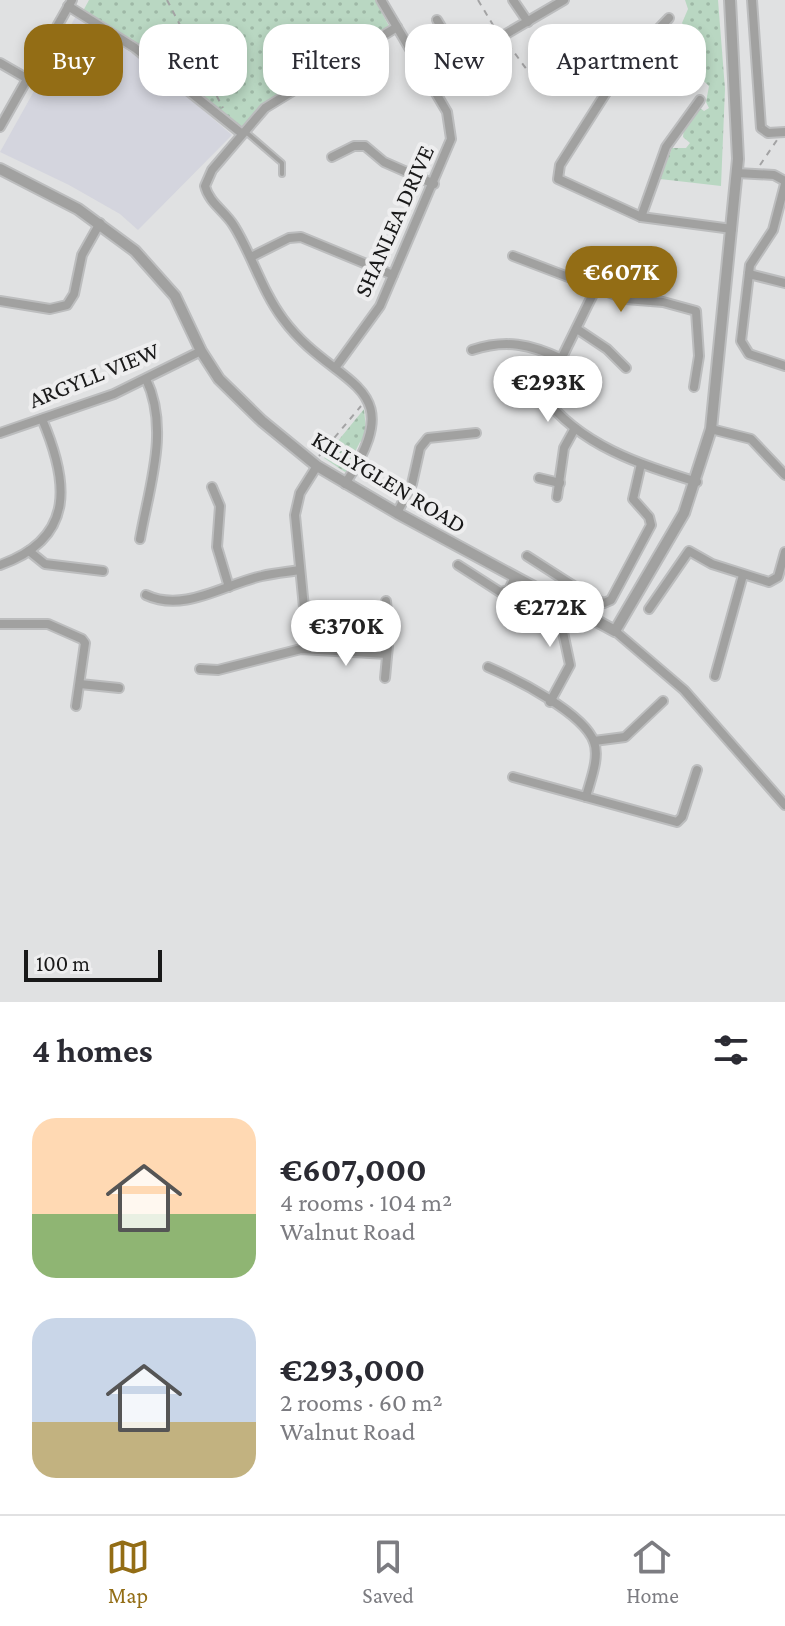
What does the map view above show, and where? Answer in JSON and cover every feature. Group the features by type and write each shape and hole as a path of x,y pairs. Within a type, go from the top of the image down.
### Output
{"street":[{"name":"SHANLEA DRIVE","path":"381,0 405,40"},
{"path":"513,0 528,22"},
{"path":"512,31 564,0"},
{"path":"615,631 676,529 697,482 711,429 737,173 738,112 730,0"},
{"path":"752,0 760,126 767,133 783,132"},
{"path":"58,24 70,3 135,48 242,132"},
{"path":"669,18 623,66 557,172 563,184 641,217 732,229"},
{"path":"437,20 439,24"},
{"path":"345,484 372,436 372,415 367,399 283,319 233,224 210,200 205,186 212,170 242,132 282,95 397,27"},
{"path":"0,63 24,77"},
{"path":"0,127 24,82"},
{"name":"SHANLEA DRIVE","path":"335,368 372,318 449,147 451,130 447,112 438,96"},
{"path":"641,217 666,147 700,100"},
{"path":"332,157 354,146 365,146 384,162 434,184"},
{"name":"KILLYGLEN ROAD","path":"0,169 100,223 135,251 164,280 184,313 201,351 232,394 315,464 397,513 615,631 684,690 785,805"},
{"path":"737,173 774,175 785,182 783,208 773,230 753,259 741,341 743,350 785,366"},
{"path":"0,301 50,309 67,305 74,294 81,258 100,223"},
{"path":"251,257 289,238 301,237 393,275"},
{"path":"513,256 626,299 663,302 696,311 699,356 694,387"},
{"path":"749,274 785,283"},
{"path":"596,288 543,396 575,428 606,449 697,482"},
{"path":"577,329 607,349 626,368"},
{"path":"472,350 499,343 517,343 562,359"},
{"name":"ARGYLL VIEW","path":"0,433 146,379 201,351"},
{"path":"140,539 159,418 146,379"},
{"path":"0,565 29,551 52,524 63,491 58,458 42,419"},
{"path":"557,497 564,448 575,428"},
{"path":"711,429 751,439 785,475"},
{"path":"397,513 412,484 420,448 428,438 476,433"},
{"path":"308,649 295,510 315,464"},
{"path":"527,556 594,599 604,603 611,600 651,525 649,517 633,499 641,464"},
{"path":"539,478 560,483"},
{"path":"212,487 220,506 217,547 229,587"},
{"path":"29,551 45,564 103,571"},
{"path":"649,609 689,551 743,575 773,581 785,552"},
{"path":"458,565 500,592 509,590 515,577"},
{"path":"146,595 162,601 186,600 261,576 300,570"},
{"path":"715,676 743,575"},
{"path":"385,678 386,601"},
{"path":"550,702 570,665 563,632 573,609"},
{"path":"0,624 48,624 82,639 85,643 76,706"},
{"path":"200,669 223,669 277,653 308,649 387,654"},
{"path":"488,667 550,702 581,724 594,741 594,761 586,797"},
{"path":"80,684 119,688"},
{"path":"594,741 625,737 663,701"},
{"path":"513,777 677,822 682,817 697,770"}],"lane":[{"path":"242,132 282,163 282,174"}],"path":[{"path":"167,0 233,126"},
{"path":"478,0 493,24"},
{"path":"512,51 528,71"},
{"path":"754,174 783,132"},
{"path":"315,464 367,399"}],"shaded area":[{"path":"76,16 88,24 72,24"},
{"path":"123,48 139,58 139,96 186,96 232,135 138,230 120,214 69,185 0,152 31,96 123,96"}],"green space":[{"path":"89,0 375,0 388,24 263,24 263,96 289,96 241,128 198,96 247,96 247,24 139,24 139,52 123,41 123,24 101,24 83,11"},
{"path":"685,0 718,0 725,89 721,186 660,179 672,148 686,148 690,143 683,137 684,127 700,108 704,111 709,108 706,102 709,86 706,83 706,24 683,24 688,9"},
{"path":"364,409 367,439 360,442 351,460 352,467 345,472 324,458"},
{"path":"382,620 386,638 380,648 349,648 354,621"}]}
